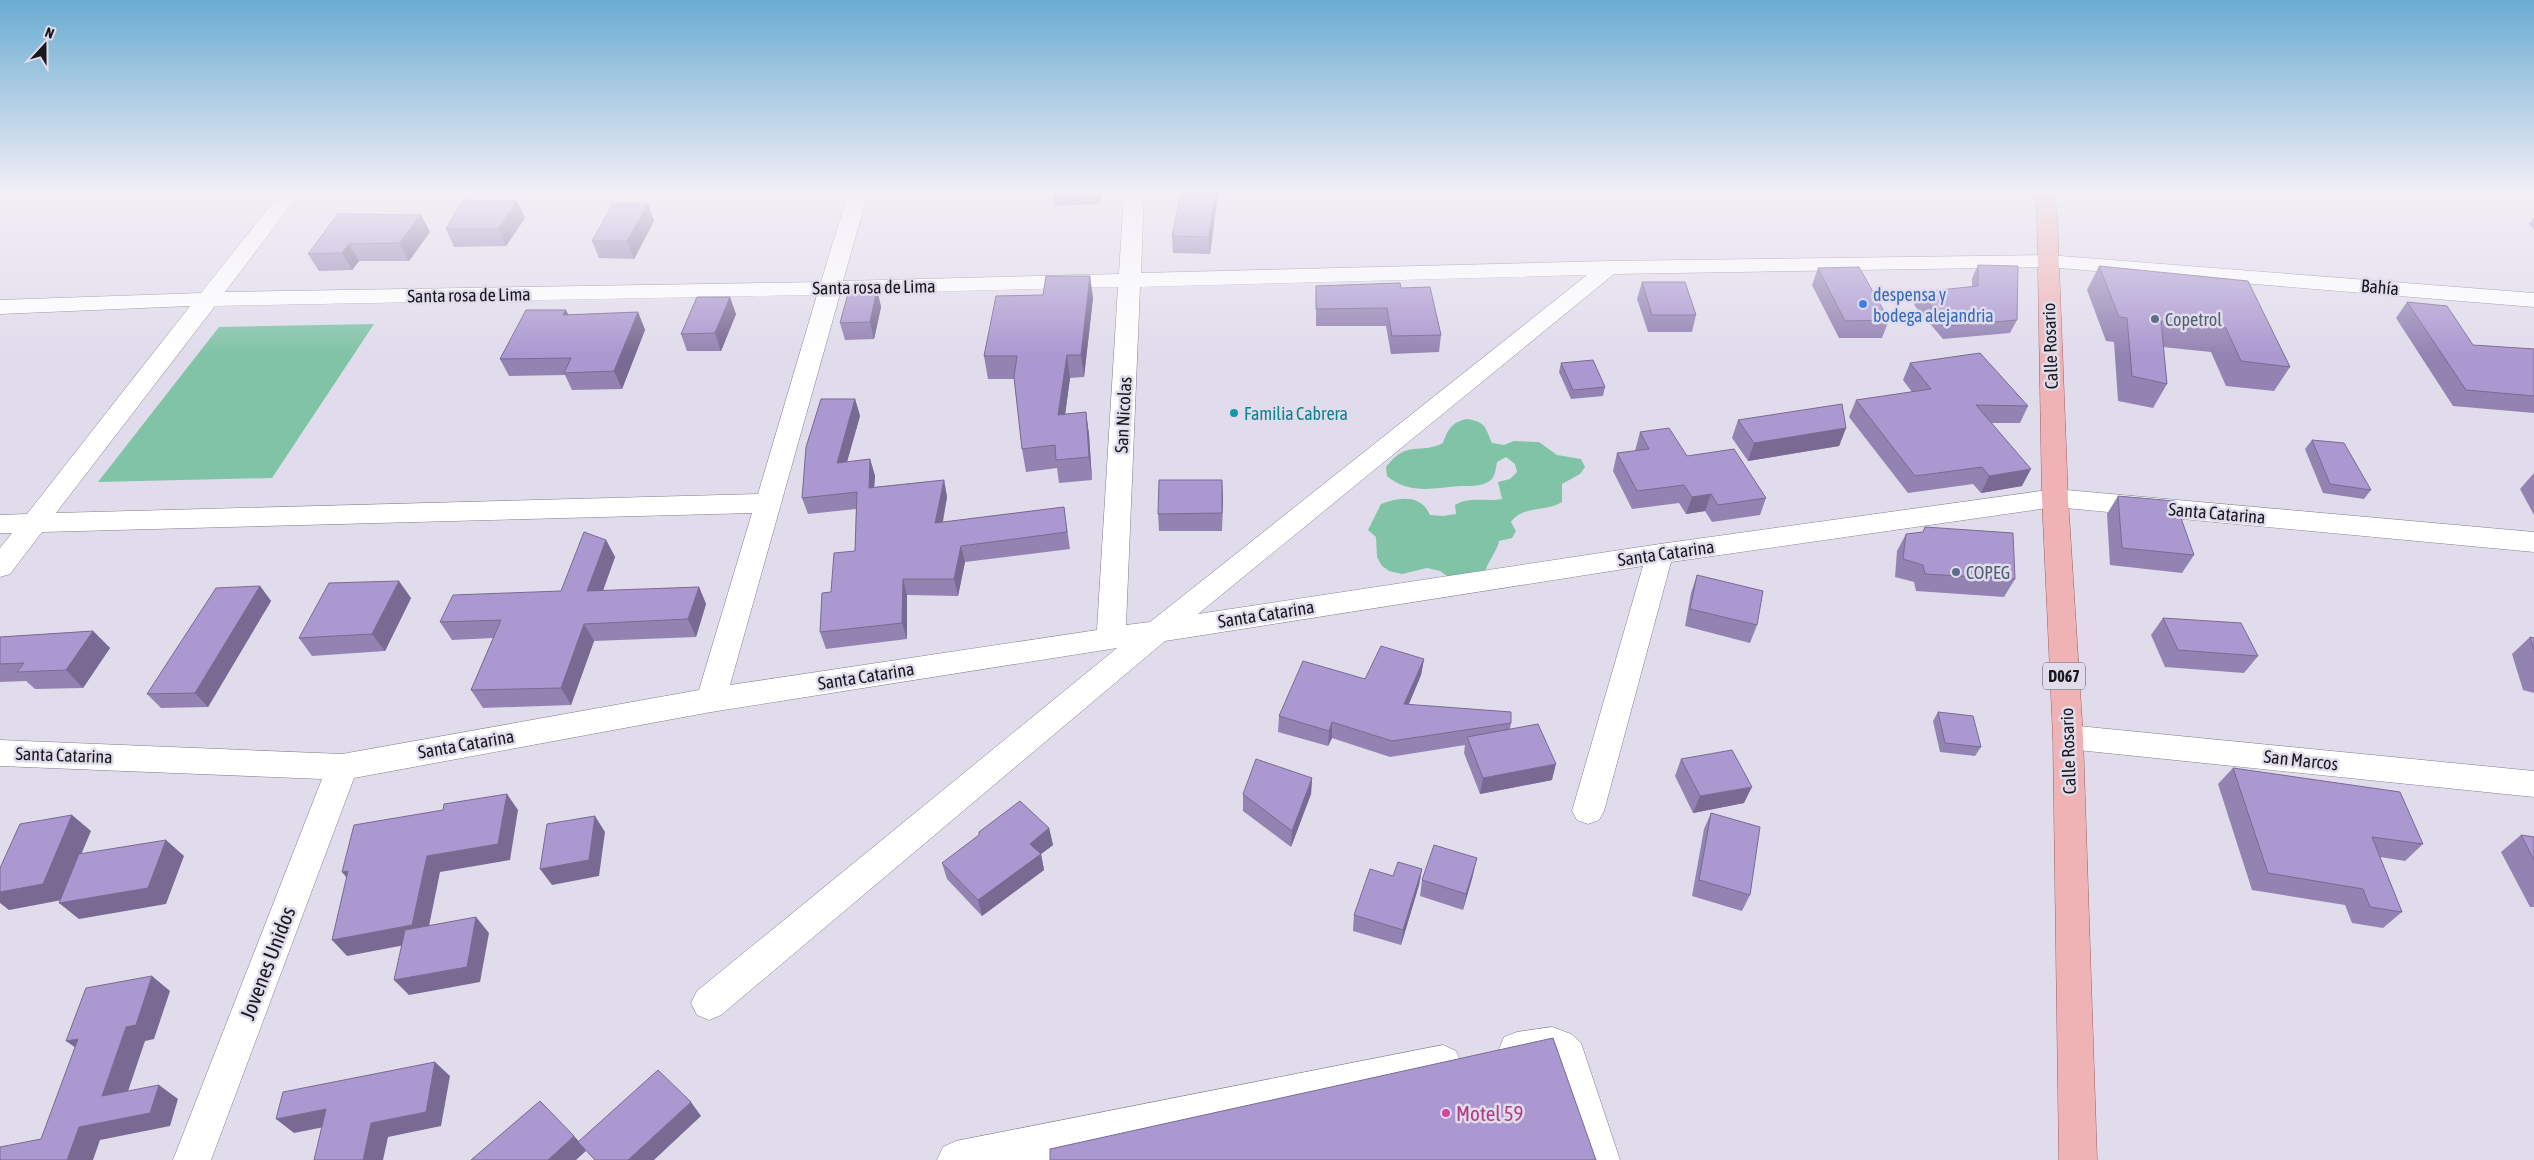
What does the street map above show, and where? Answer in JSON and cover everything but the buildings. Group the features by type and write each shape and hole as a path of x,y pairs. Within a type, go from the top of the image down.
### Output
{"main road":[{"name":"Calle Rosario","path":"2046,247 2055,498 2068,737 2078,1160"}],"street":[{"path":"0,567 248,247"},
{"path":"711,700 843,247"},
{"name":"San Nicolas","path":"1111,638 1131,247"},
{"name":"Santa rosa de Lima","path":"0,307 208,299 832,288 1609,268 2047,261"},
{"name":"Bahía","path":"2047,261 2534,300"},
{"path":"709,1003 1158,631 1609,268"},
{"name":"Santa Catarina","path":"0,753 342,767 711,700 1660,554 2055,498 2534,542"},
{"path":"0,524 769,503"},
{"path":"1588,811 1660,554"},
{"name":"San Marcos","path":"2068,737 2534,784"},
{"name":"Jovenes Unidos","path":"192,1160 342,767"},
{"path":"956,1160 1555,1043 1564,1048 1568,1055 1601,1160"}],"green space":[{"path":"374,324 272,478 98,482 219,327"},
{"path":"1467,419 1484,426 1492,443 1504,445 1514,441 1539,442 1557,455 1581,459 1585,467 1580,474 1562,484 1562,502 1522,513 1511,522 1516,531 1512,538 1499,541 1484,575 1451,579 1440,571 1427,568 1402,574 1389,571 1382,566 1377,557 1376,537 1368,530 1381,504 1409,499 1421,503 1430,515 1456,514 1455,505 1461,502 1502,499 1498,482 1510,479 1517,472 1515,464 1506,457 1497,462 1491,480 1476,486 1432,489 1413,488 1395,482 1387,476 1386,467 1401,453 1407,450 1427,448 1443,443 1454,424"}],"place":[{"name":"despensa y bodega alejandria","path":"1863,304"},
{"name":"Copetrol","path":"2155,319"},
{"name":"Familia Cabrera","path":"1234,413"},
{"name":"COPEG","path":"1956,572"},
{"name":"Motel 59","path":"1446,1113"}]}
